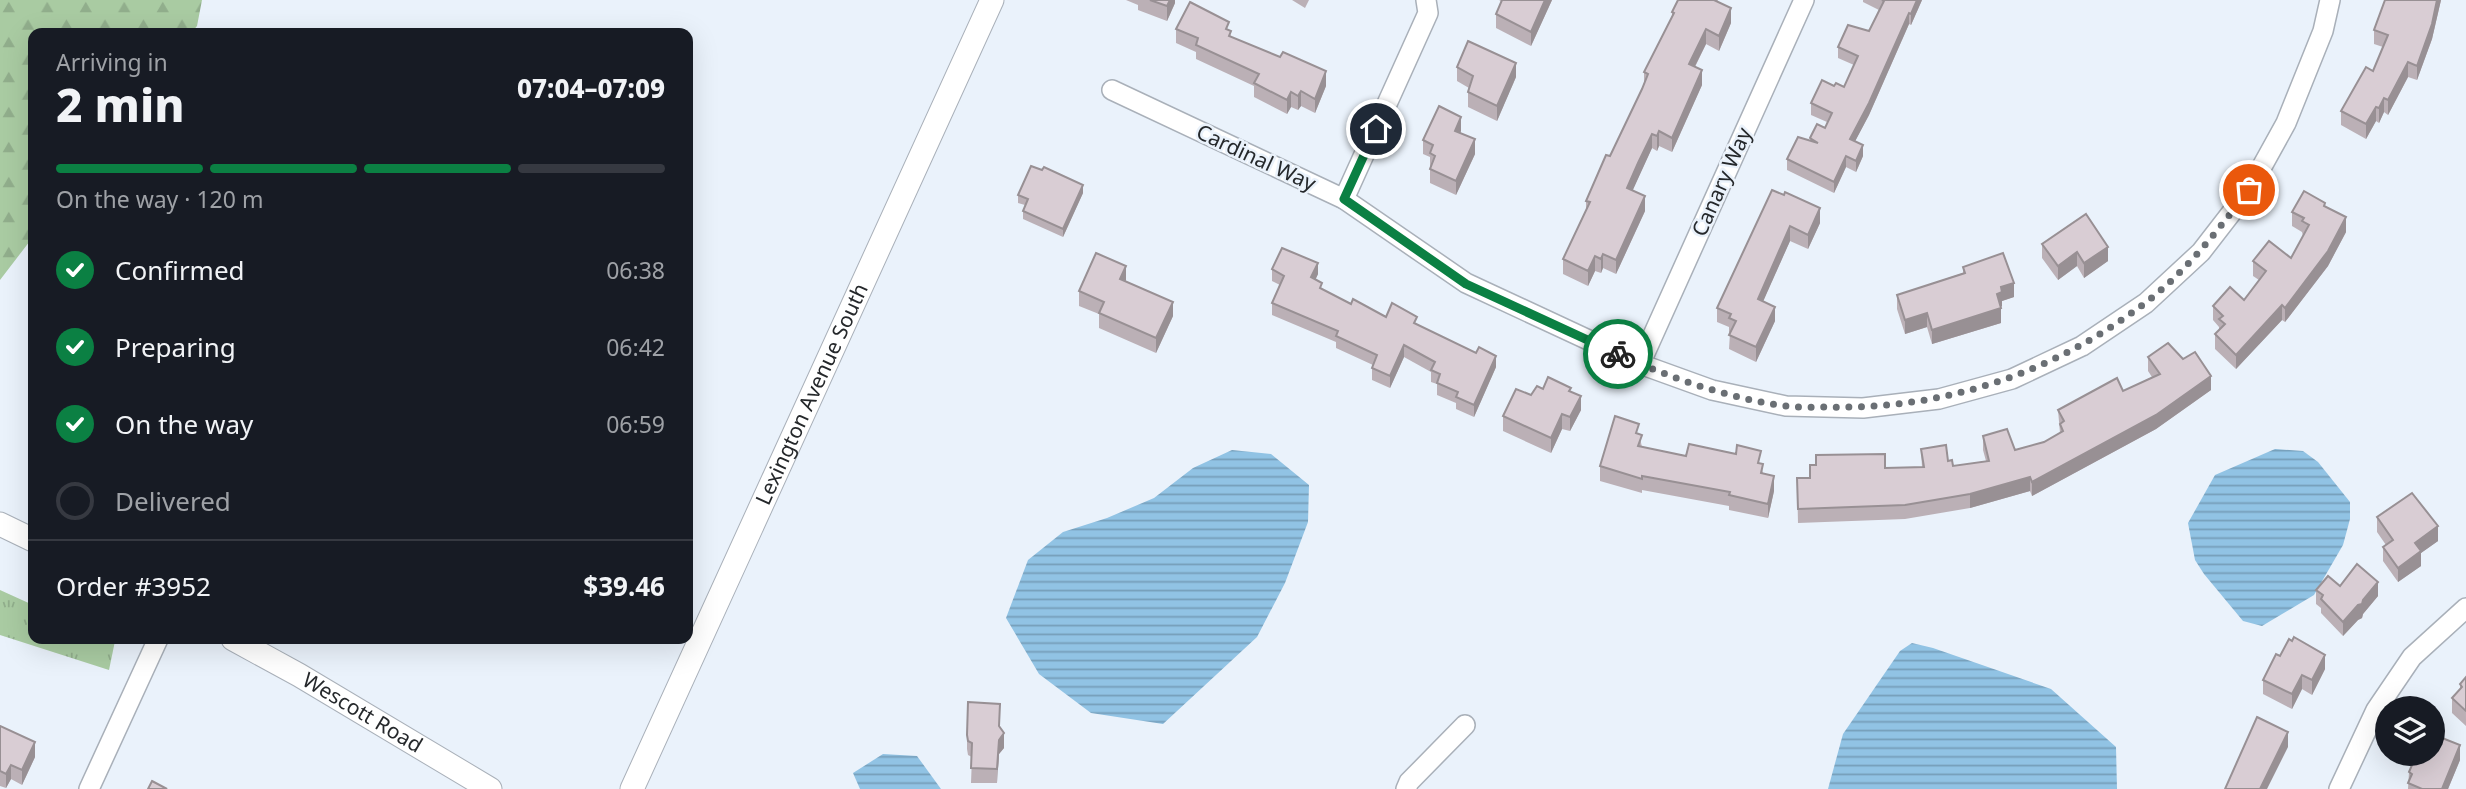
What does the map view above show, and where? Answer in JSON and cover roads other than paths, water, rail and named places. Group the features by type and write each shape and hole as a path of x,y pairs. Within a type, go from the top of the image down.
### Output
{"street":[{"name":"Lexington Avenue South","path":"632,789 992,0"},
{"path":"1344,199 1429,13 1426,0"},
{"name":"Canary Way","path":"1640,364 1804,0"},
{"name":"Cardinal Way","path":"1112,90 1344,199 1466,284 1640,364 1712,390 1786,406 1863,408 1939,399 2012,379 2082,346 2146,303 2201,252 2249,190 2286,124 2323,30 2330,0"},
{"path":"0,524 28,538"},
{"path":"2339,789 2376,710 2412,657 2466,608"},
{"path":"89,789 156,644"},
{"name":"Wescott Road","path":"242,644 491,789"},
{"path":"1406,789 1409,782 1465,725"}],"water":[{"path":"2275,449 2303,451 2318,462 2350,502 2350,519 2343,545 2314,595 2262,626 2243,621 2204,574 2195,560 2188,523 2215,475"},
{"path":"1232,450 1271,454 1309,485 1308,522 1285,583 1257,637 1163,724 1091,713 1039,674 1006,618 1028,560 1063,532 1107,518 1154,498 1193,468"},
{"path":"1912,643 2051,689 2116,747 2117,789 1828,789 1843,734 1900,651"},
{"path":"883,754 917,756 941,789 860,789 853,773"}]}
